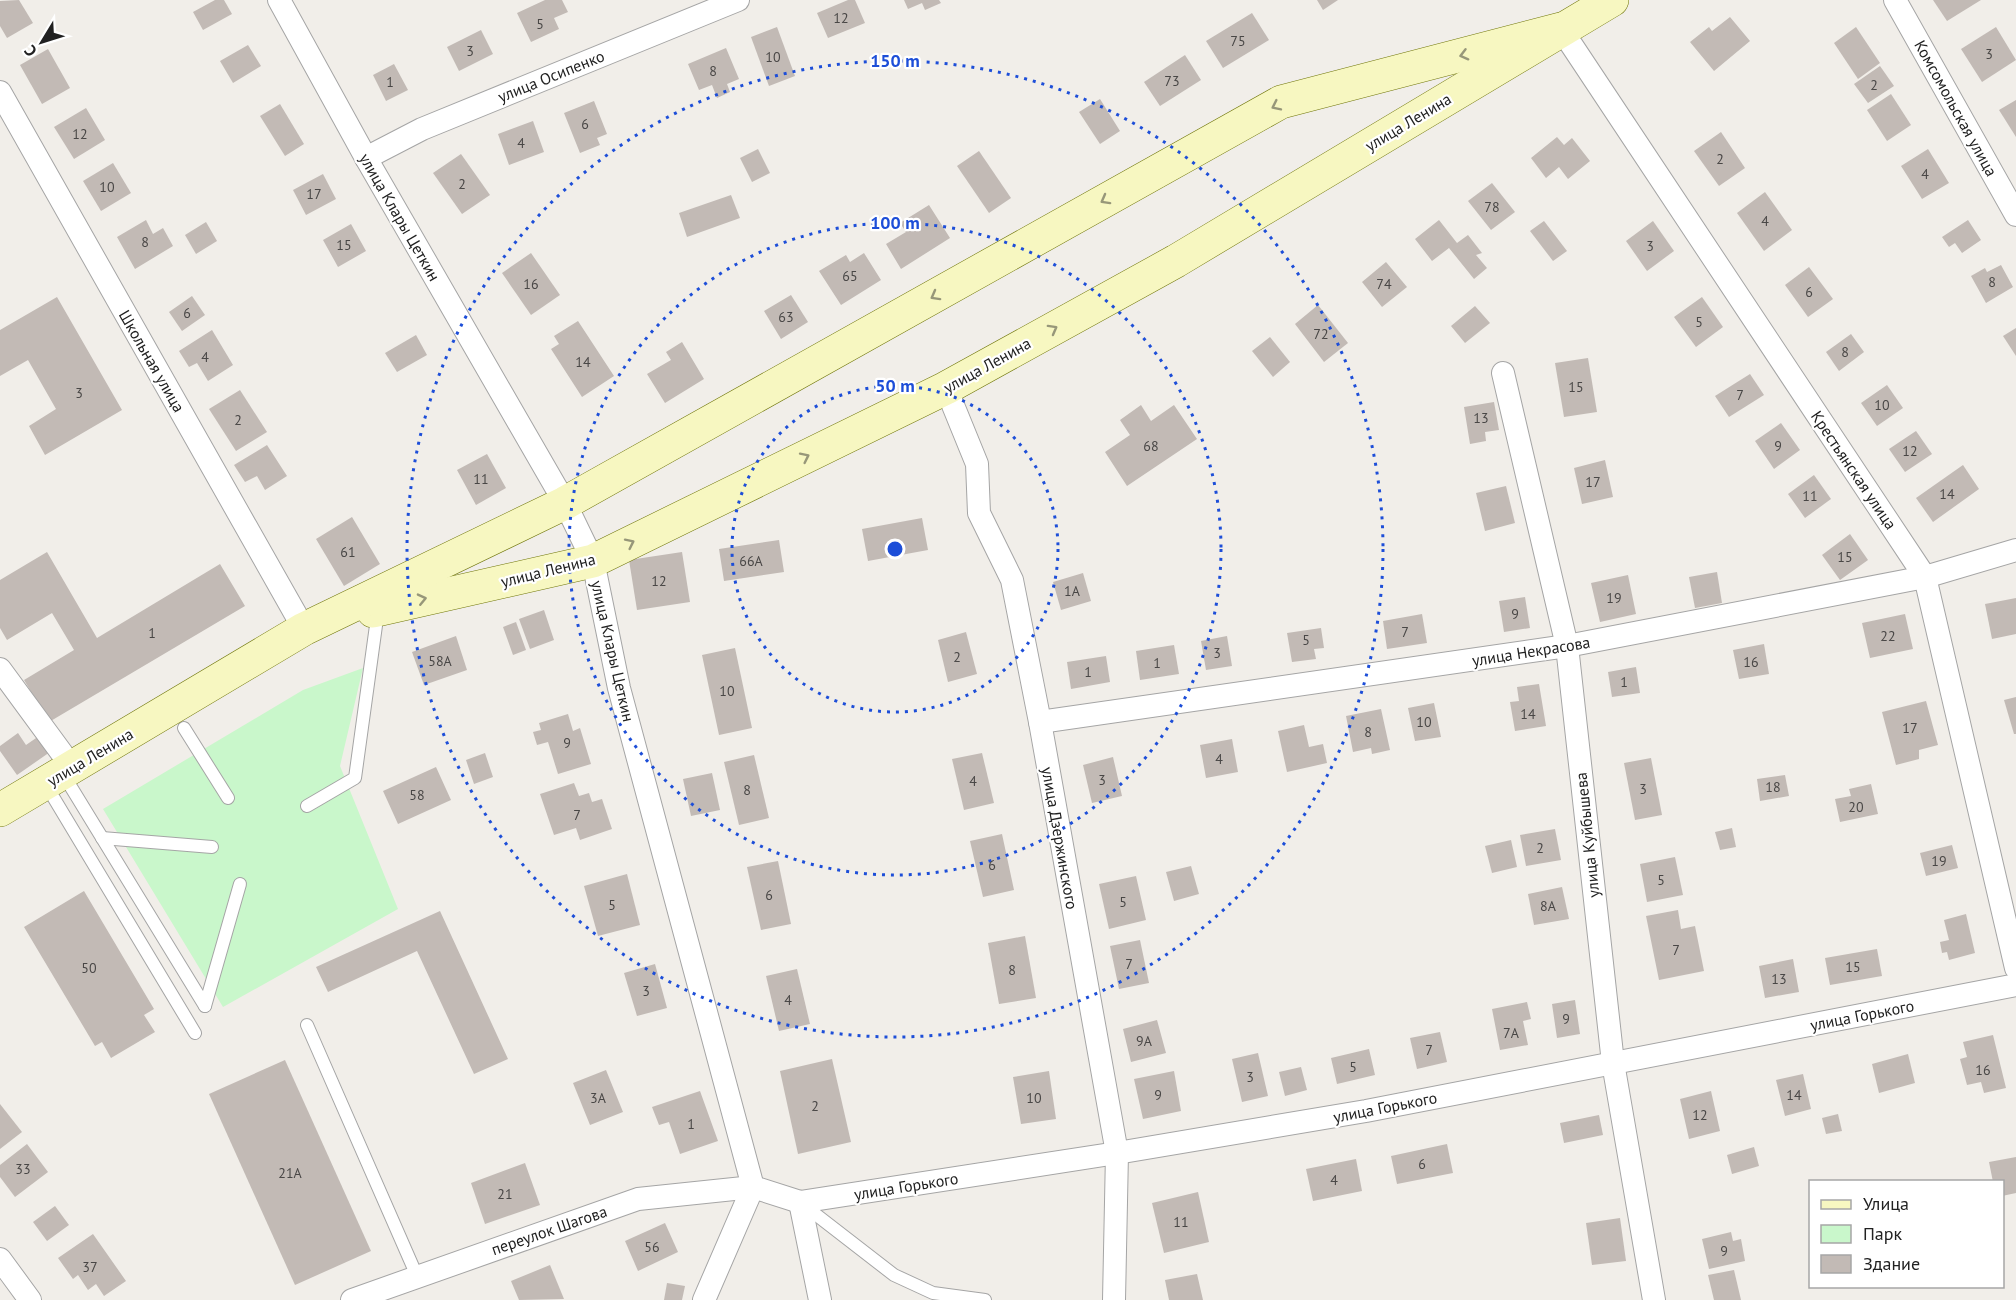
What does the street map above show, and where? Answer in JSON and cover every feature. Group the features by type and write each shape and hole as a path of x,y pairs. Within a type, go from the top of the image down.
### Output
{"main road":[{"name":"улица Ленина","path":"304,629 379,609 593,561 946,388 1176,261 1612,0"},
{"name":"улица Ленина","path":"0,810 304,629 566,503 1281,102 1561,30"}],"street":[{"name":"улица Клары Цеткин","path":"279,0 366,158 566,503 593,561 619,688 753,1187"},
{"name":"улица Осипенко","path":"366,158 422,129 738,0"},
{"name":"Комсомольская улица","path":"1895,0 2016,215"},
{"name":"Крестьянская улица","path":"1561,30 1925,577 2016,968"},
{"name":"Школьная улица","path":"0,92 304,629"},
{"name":"улица Куйбышева","path":"1503,373 1566,646 1613,1063 1654,1300"},
{"name":"улица Дзержинского","path":"946,388 977,464 979,513 1012,580 1040,722 1117,1153 1114,1300"},
{"name":"улица Некрасова","path":"1040,722 1566,646 1925,577 2016,550"},
{"path":"0,669 60,774"},
{"name":"улица Горького","path":"753,1187 800,1202 1117,1153 1366,1111 2016,985"},
{"name":"переулок Шагова","path":"352,1300 638,1199 753,1187"},
{"path":"704,1300 753,1187"},
{"path":"800,1202 819,1300"},
{"path":"0,1259 30,1300"}],"lane":[{"path":"307,806 355,778 379,609"},
{"path":"184,728 228,798"},
{"path":"60,774 205,1006 240,884"},
{"path":"60,774 195,1033"},
{"path":"102,838 212,847"},
{"path":"307,1025 417,1276"},
{"path":"800,1202 894,1275 933,1293 985,1300"}],"green space":[{"path":"363,668 340,766 398,909 223,1007 103,809 303,690"}],"building":[{"path":"19,0 33,23 7,38 0,26 0,1"},
{"path":"215,0 224,0 232,14 203,30 193,12"},
{"path":"545,0 562,0 568,12 554,18 559,29 531,42 517,13"},
{"path":"848,0 855,0 865,23 828,38 817,13"},
{"path":"904,0 939,0 941,3 925,10 922,3 908,9"},
{"path":"1317,0 1338,0 1323,10"},
{"path":"1933,0 1981,0 1947,21"},
{"path":"1252,13 1269,40 1223,68 1206,41"},
{"path":"1730,17 1750,41 1714,71 1690,42 1709,27 1712,31"},
{"path":"777,27 795,76 769,86 751,37"},
{"path":"1856,27 1880,63 1858,79 1834,43"},
{"path":"1996,27 2016,60 1982,82 1961,49"},
{"path":"481,30 493,54 459,71 447,47"},
{"path":"248,45 261,66 233,83 220,61"},
{"path":"726,48 739,79 727,84 730,92 717,98 712,85 699,90 688,64"},
{"path":"48,49 70,88 42,104 20,65"},
{"path":"1185,55 1201,80 1160,106 1144,82"},
{"path":"394,64 408,90 386,101 373,75"},
{"path":"1880,66 1894,86 1868,103 1854,84"},
{"path":"1891,94 1911,125 1887,141 1867,110"},
{"path":"1100,99 1120,131 1100,144 1079,112"},
{"path":"2016,100 2016,137 1999,110"},
{"path":"594,101 607,134 597,138 600,145 580,153 564,113"},
{"path":"280,104 304,144 285,156 260,116"},
{"path":"86,108 105,140 74,159 54,127"},
{"path":"533,121 544,152 509,165 498,134"},
{"path":"1721,132 1745,168 1719,186 1694,151"},
{"path":"1557,137 1564,145 1572,138 1590,161 1568,179 1559,167 1546,178 1531,158"},
{"path":"758,149 770,173 752,182 740,158"},
{"path":"1928,149 1949,183 1922,199 1901,166"},
{"path":"979,151 1011,198 989,213 957,166"},
{"path":"461,154 490,195 462,214 433,173"},
{"path":"113,163 131,193 101,211 83,181"},
{"path":"323,174 336,199 306,215 293,190"},
{"path":"1492,183 1515,212 1491,230 1468,201"},
{"path":"1765,192 1792,230 1764,251 1737,213"},
{"path":"731,195 740,218 687,237 679,213"},
{"path":"929,205 950,238 901,269 886,244 906,232 900,223"},
{"path":"146,220 153,234 163,228 173,246 135,269 117,237"},
{"path":"1439,220 1457,243 1468,235 1482,253 1476,255 1487,268 1474,279 1449,248 1432,261 1415,239"},
{"path":"1968,220 1981,240 1962,253 1955,243 1949,247 1942,237"},
{"path":"1544,221 1567,251 1553,261 1530,231"},
{"path":"1653,221 1674,251 1647,271 1626,241"},
{"path":"206,222 217,241 196,254 185,235"},
{"path":"351,224 366,251 338,267 323,240"},
{"path":"531,253 560,295 531,315 502,273"},
{"path":"864,253 881,280 841,305 819,271 846,255 850,262"},
{"path":"1386,262 1407,287 1382,307 1362,282"},
{"path":"2001,265 2013,287 1986,303 1971,276 1985,268 1987,272"},
{"path":"1809,267 1833,299 1808,317 1785,285"},
{"path":"791,295 808,322 781,339 764,311"},
{"path":"192,296 205,315 182,331 169,312"},
{"path":"57,297 122,410 45,455 29,426 56,409 28,360 0,376 0,330"},
{"path":"1702,297 1723,327 1696,347 1674,317"},
{"path":"1318,305 1348,343 1324,362 1295,324"},
{"path":"1475,306 1490,323 1465,343 1451,326"},
{"path":"578,321 614,376 582,397 551,349 559,344 554,336"},
{"path":"2016,328 2016,356 2003,336"},
{"path":"212,330 233,365 208,381 197,363 189,367 179,351"},
{"path":"1851,334 1864,352 1839,371 1826,352"},
{"path":"416,335 427,355 397,372 385,353"},
{"path":"1270,337 1290,362 1273,377 1252,351"},
{"path":"682,342 704,379 665,403 647,374 671,360 666,352"},
{"path":"1588,358 1597,412 1564,417 1555,363"},
{"path":"1750,374 1764,395 1729,417 1715,396"},
{"path":"1887,385 1903,408 1877,426 1861,403"},
{"path":"240,390 267,432 236,451 209,409"},
{"path":"1494,402 1499,430 1485,432 1486,441 1470,444 1464,407"},
{"path":"1141,405 1151,421 1174,405 1197,439 1127,486 1105,452 1130,435 1120,420"},
{"path":"1781,423 1800,450 1774,469 1755,441"},
{"path":"1916,431 1932,454 1905,472 1889,449"},
{"path":"267,445 287,476 265,490 257,476 245,482 234,465"},
{"path":"487,454 506,488 476,505 457,470"},
{"path":"1605,460 1613,497 1582,504 1574,468"},
{"path":"1963,465 1979,489 1933,522 1916,498"},
{"path":"1814,475 1831,499 1805,518 1788,494"},
{"path":"1506,486 1515,523 1485,531 1476,493"},
{"path":"352,517 380,564 344,586 316,539"},
{"path":"922,518 928,550 868,561 862,529"},
{"path":"1850,534 1868,560 1840,580 1822,555"},
{"path":"779,540 784,572 724,581 719,549"},
{"path":"47,552 97,638 220,564 245,606 49,722 24,680 74,650 52,613 7,640 0,628 0,580"},
{"path":"682,552 690,602 637,610 629,560"},
{"path":"1717,572 1722,603 1695,608 1689,577"},
{"path":"1083,573 1091,601 1061,610 1053,582"},
{"path":"1628,575 1636,614 1600,622 1591,583"},
{"path":"1525,597 1530,628 1504,632 1499,601"},
{"path":"2016,598 2016,634 1992,639 1985,604"},
{"path":"544,610 554,640 530,649 519,619"},
{"path":"1422,614 1427,643 1387,649 1383,621"},
{"path":"1905,614 1913,649 1870,658 1862,623"},
{"path":"516,622 526,650 513,655 503,627"},
{"path":"1321,628 1324,648 1314,649 1316,659 1292,662 1287,633"},
{"path":"966,632 977,674 948,682 938,640"},
{"path":"456,636 467,670 424,685 412,652"},
{"path":"1227,636 1232,666 1206,670 1201,641"},
{"path":"1764,644 1769,674 1739,679 1733,650"},
{"path":"1174,645 1179,674 1140,680 1136,651"},
{"path":"735,648 752,728 719,735 702,655"},
{"path":"1106,656 1110,682 1071,689 1067,662"},
{"path":"1636,667 1640,693 1612,697 1608,672"},
{"path":"1539,684 1546,726 1515,731 1510,702 1519,701 1517,687"},
{"path":"2016,697 2016,734 2014,734 2004,700"},
{"path":"1926,701 1938,745 1919,750 1919,759 1896,765 1882,712"},
{"path":"1434,703 1441,737 1415,741 1408,708"},
{"path":"1381,709 1390,750 1372,754 1371,748 1353,752 1346,716"},
{"path":"568,714 573,731 580,728 591,764 558,774 548,742 537,745 533,732 541,730 539,723"},
{"path":"1304,725 1309,747 1323,744 1327,763 1287,772 1278,731"},
{"path":"18,733 26,745 39,736 50,752 17,775 0,751 0,746"},
{"path":"1232,739 1238,772 1206,778 1200,745"},
{"path":"485,753 493,777 474,784 466,760"},
{"path":"982,753 994,803 964,810 952,759"},
{"path":"754,755 769,818 739,825 724,762"},
{"path":"1113,757 1122,796 1092,803 1083,765"},
{"path":"1651,758 1662,815 1635,820 1624,763"},
{"path":"436,767 451,800 398,824 383,791"},
{"path":"712,773 720,810 691,816 683,779"},
{"path":"1785,775 1789,796 1760,801 1757,779"},
{"path":"574,783 579,796 589,793 592,802 602,799 612,829 580,840 576,828 554,835 540,794"},
{"path":"1871,784 1878,814 1840,822 1835,799 1851,796 1849,789"},
{"path":"1732,828 1736,847 1720,850 1715,832"},
{"path":"1555,829 1561,860 1526,866 1520,835"},
{"path":"1002,834 1014,890 983,897 970,841"},
{"path":"1511,840 1517,867 1492,873 1485,846"},
{"path":"1952,845 1958,868 1926,876 1920,853"},
{"path":"1675,857 1683,895 1647,902 1640,864"},
{"path":"778,861 791,924 761,930 747,867"},
{"path":"1191,866 1199,894 1174,901 1166,872"},
{"path":"627,874 640,925 598,936 584,886"},
{"path":"1136,876 1146,920 1109,929 1099,884"},
{"path":"1562,887 1569,919 1534,925 1528,894"},
{"path":"84,891 154,1009 144,1015 155,1032 111,1058 102,1042 95,1046 24,927"},
{"path":"1678,910 1681,929 1695,926 1704,971 1659,980 1646,916"},
{"path":"440,911 508,1059 474,1074 417,951 328,992 316,967"},
{"path":"1966,914 1975,953 1949,960 1947,952 1942,953 1940,942 1949,940 1944,920"},
{"path":"1025,936 1036,998 999,1004 988,943"},
{"path":"1140,940 1149,983 1119,989 1110,946"},
{"path":"1877,949 1882,976 1830,985 1825,958"},
{"path":"1793,959 1799,992 1765,998 1759,966"},
{"path":"655,964 667,1008 637,1016 624,973"},
{"path":"797,969 810,1024 779,1031 766,976"},
{"path":"1575,1000 1580,1034 1557,1038 1552,1004"},
{"path":"1527,1002 1531,1019 1523,1021 1528,1045 1500,1050 1492,1009"},
{"path":"1157,1020 1166,1053 1131,1062 1123,1029"},
{"path":"1440,1032 1447,1062 1417,1069 1410,1038"},
{"path":"1993,1035 2006,1088 1984,1093 1981,1082 1967,1085 1960,1059 1967,1057 1963,1042"},
{"path":"1369,1049 1375,1075 1337,1084 1331,1058"},
{"path":"1258,1053 1268,1096 1242,1102 1232,1059"},
{"path":"1908,1054 1915,1083 1879,1093 1872,1064"},
{"path":"832,1059 851,1142 798,1154 780,1071"},
{"path":"285,1060 371,1251 295,1285 209,1094"},
{"path":"1301,1067 1307,1090 1285,1096 1279,1072"},
{"path":"606,1070 623,1112 590,1125 573,1083"},
{"path":"1049,1071 1056,1119 1021,1124 1013,1077"},
{"path":"1174,1071 1181,1111 1143,1119 1134,1079"},
{"path":"1803,1074 1811,1109 1785,1116 1776,1080"},
{"path":"700,1091 718,1141 680,1154 669,1122 659,1125 652,1107"},
{"path":"1711,1091 1720,1131 1689,1139 1680,1099"},
{"path":"0,1104 22,1132 0,1149"},
{"path":"1838,1114 1842,1131 1826,1134 1822,1118"},
{"path":"1599,1115 1603,1135 1564,1143 1560,1123"},
{"path":"27,1144 48,1172 15,1197 0,1177 0,1165"},
{"path":"1447,1144 1453,1173 1397,1184 1391,1156"},
{"path":"1754,1147 1759,1166 1732,1174 1727,1155"},
{"path":"2016,1157 2016,1193 2004,1196 2004,1180 1993,1180 1989,1162"},
{"path":"1356,1159 1362,1191 1313,1201 1306,1169"},
{"path":"525,1163 540,1205 485,1224 471,1183"},
{"path":"1198,1192 1209,1242 1164,1253 1152,1203"},
{"path":"55,1206 69,1225 47,1241 33,1222"},
{"path":"1620,1218 1626,1261 1592,1265 1586,1223"},
{"path":"665,1223 678,1252 638,1271 625,1241"},
{"path":"1731,1232 1733,1241 1741,1239 1745,1261 1709,1269 1702,1239"},
{"path":"93,1234 126,1281 104,1296 96,1284 88,1290 78,1275 73,1279 58,1258"},
{"path":"550,1265 564,1299 519,1300 511,1281"},
{"path":"1734,1270 1741,1300 1714,1300 1708,1275"},
{"path":"1197,1274 1203,1300 1169,1300 1165,1280"},
{"path":"667,1283 685,1286 682,1300 664,1300"}]}
